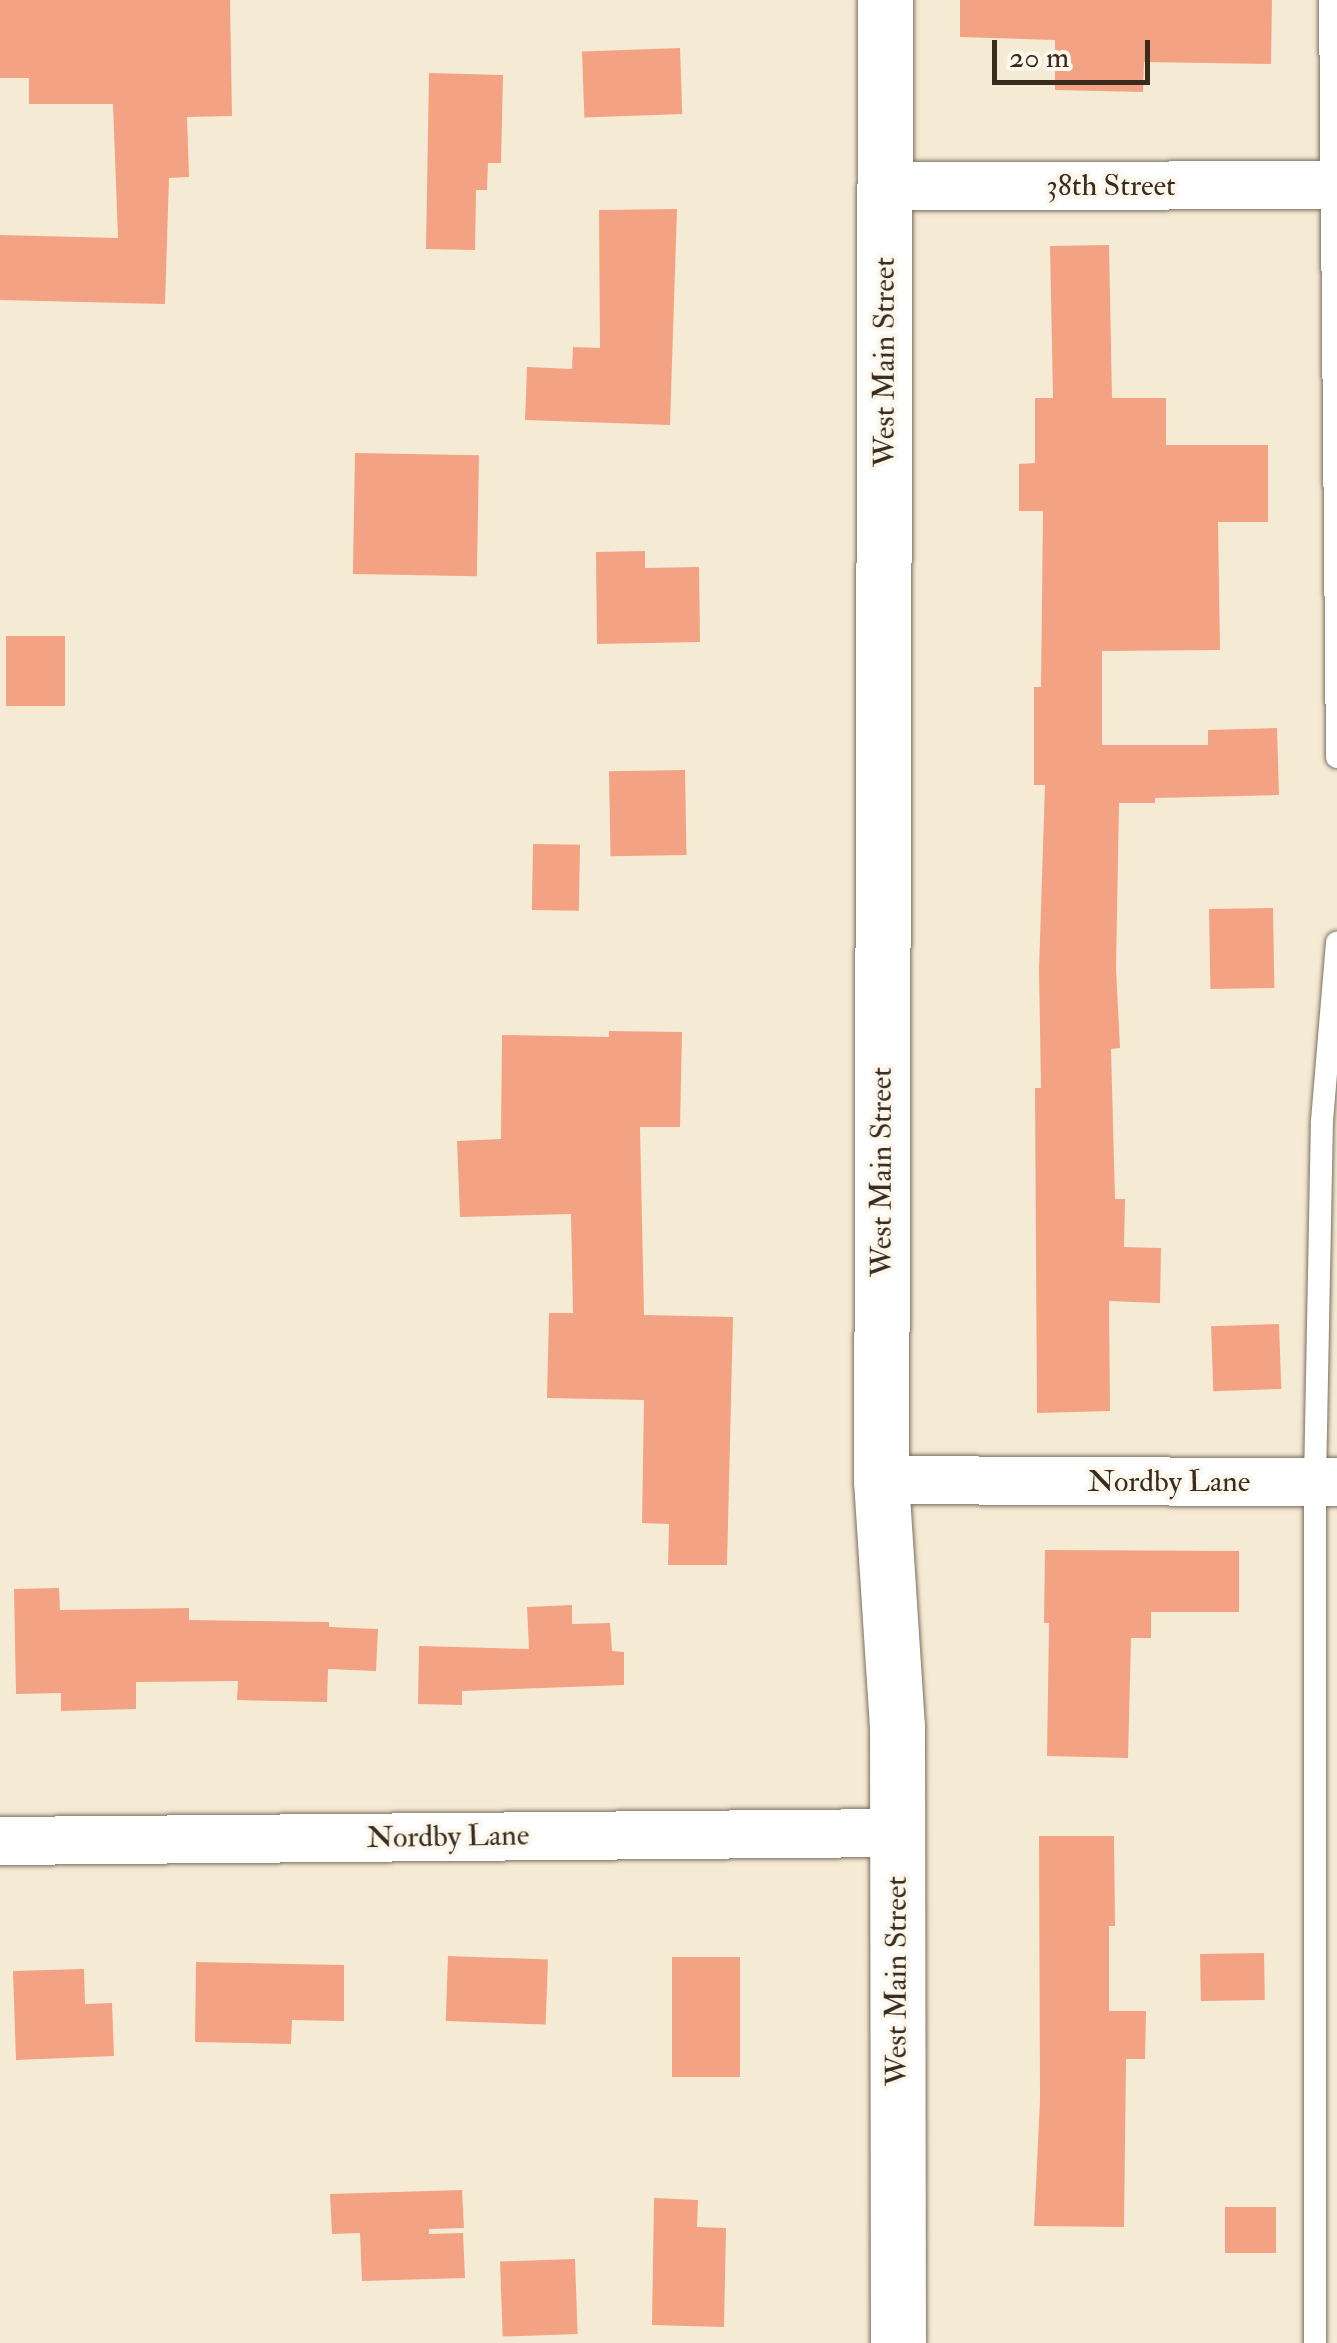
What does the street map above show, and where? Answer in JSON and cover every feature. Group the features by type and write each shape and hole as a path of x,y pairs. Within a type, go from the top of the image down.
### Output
{"street":[{"name":"West Main Street","path":"885,0 881,1480 897,1726 898,2343"},
{"name":"38th Street","path":"886,186 1334,185"},
{"name":"Nordby Lane","path":"881,1480 1326,1482"},
{"name":"Nordby Lane","path":"0,1841 896,1833"}],"lane":[{"path":"1330,0 1337,758"},
{"path":"1315,2343 1326,1482 1322,1121 1337,943"}],"building":[{"path":"0,0 230,0 232,116 187,117 189,177 169,178 165,304 0,300 0,235 118,238 113,104 29,104 29,78 0,78"},
{"path":"960,0 1272,0 1271,64 1144,62 1143,92 1055,90 1055,40 960,37"},
{"path":"680,48 682,114 584,117 582,51"},
{"path":"429,73 503,75 501,163 488,163 487,190 476,190 475,250 426,249"},
{"path":"677,209 670,425 525,420 527,367 572,369 573,347 600,348 599,210"},
{"path":"1109,245 1112,398 1166,398 1166,445 1268,445 1268,522 1218,522 1220,650 1102,651 1102,745 1208,745 1208,730 1277,728 1279,795 1155,798 1155,803 1119,803 1116,969 1120,1048 1111,1049 1115,1199 1125,1199 1124,1247 1161,1248 1160,1303 1109,1301 1110,1411 1037,1413 1035,1088 1041,1088 1039,970 1045,785 1034,785 1034,687 1041,687 1043,511 1019,511 1019,464 1035,463 1035,398 1053,398 1050,246"},
{"path":"355,453 479,455 477,576 353,574"},
{"path":"645,551 645,568 699,567 700,642 597,644 596,552"},
{"path":"6,636 65,636 65,706 6,706"},
{"path":"685,770 686,855 610,856 609,771"},
{"path":"533,844 580,845 579,911 532,910"},
{"path":"1273,908 1274,988 1210,989 1209,909"},
{"path":"609,1031 682,1032 680,1127 640,1127 644,1315 733,1317 727,1565 668,1565 669,1524 642,1523 644,1400 547,1398 549,1313 573,1313 571,1214 460,1217 457,1141 501,1139 502,1035 609,1037"},
{"path":"1279,1324 1281,1389 1213,1391 1211,1326"},
{"path":"1045,1550 1239,1551 1239,1612 1151,1612 1151,1638 1131,1638 1128,1758 1047,1756 1049,1623 1044,1623"},
{"path":"59,1588 60,1610 189,1608 189,1620 329,1622 329,1627 378,1629 376,1671 328,1669 327,1702 237,1700 238,1681 136,1682 136,1709 61,1711 61,1693 16,1694 14,1589"},
{"path":"572,1605 572,1624 610,1623 612,1651 624,1652 624,1685 462,1691 462,1705 418,1704 419,1646 529,1649 527,1607"},
{"path":"1039,1836 1114,1836 1115,1926 1109,1926 1109,2011 1146,2011 1145,2059 1126,2059 1124,2227 1034,2226 1040,2100"},
{"path":"1264,1953 1265,2000 1201,2001 1200,1954"},
{"path":"448,1956 548,1959 546,2024 446,2021"},
{"path":"672,1957 740,1957 740,2077 672,2077"},
{"path":"196,1962 344,1965 344,2021 292,2020 291,2044 195,2042"},
{"path":"84,1969 85,2004 112,2003 114,2056 16,2060 13,1971"},
{"path":"462,2190 464,2228 429,2229 429,2234 463,2233 465,2278 362,2281 360,2233 332,2234 330,2194"},
{"path":"654,2198 698,2200 697,2227 726,2228 724,2327 652,2325"},
{"path":"1225,2207 1276,2207 1276,2253 1225,2253"},
{"path":"575,2259 578,2334 503,2337 500,2262"}]}
